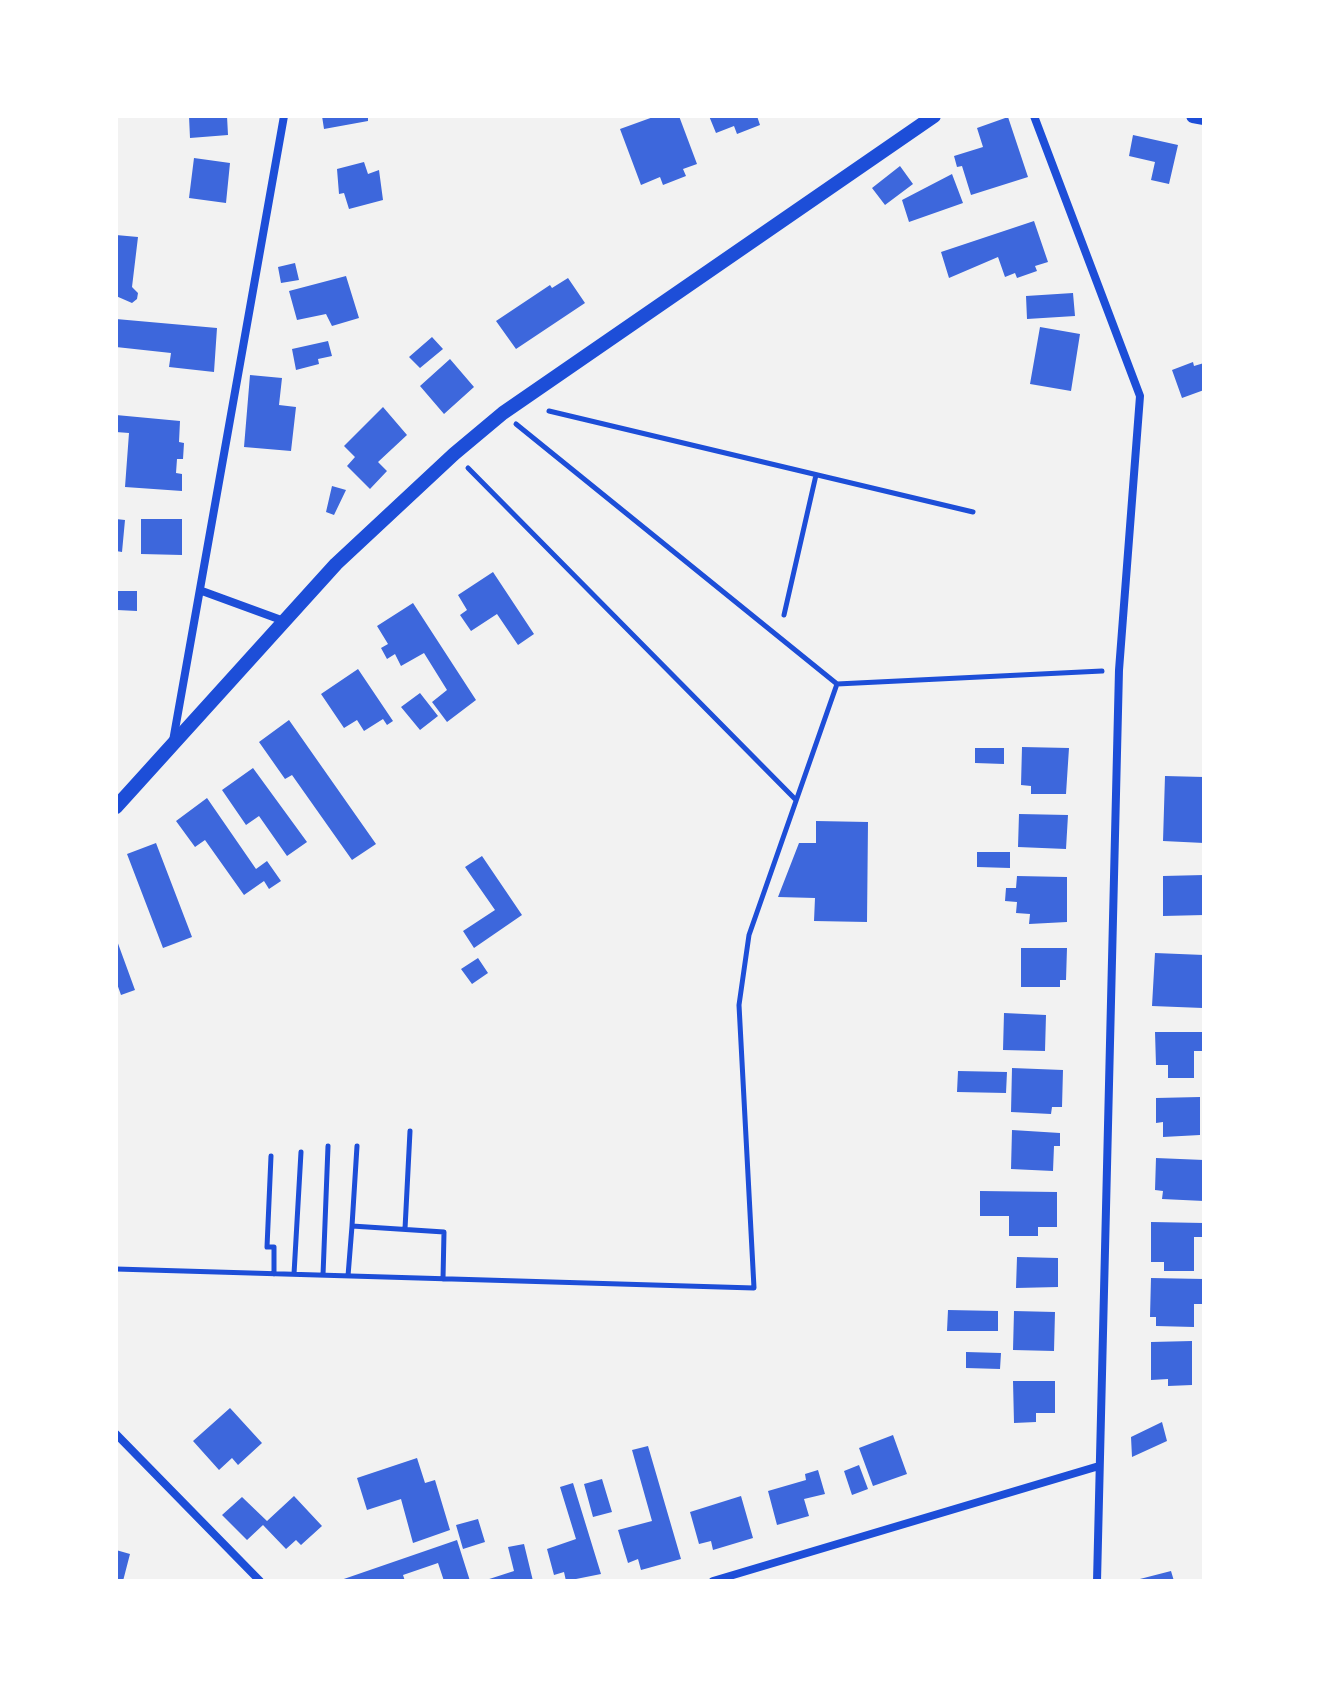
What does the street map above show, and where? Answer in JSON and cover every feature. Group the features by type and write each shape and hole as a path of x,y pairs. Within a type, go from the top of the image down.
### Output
{"street":[{"path":"173,745 284,116"},
{"path":"116,807 336,564 454,454 503,413 934,116"},
{"path":"1034,116 1140,396 1119,670 1097,1581"},
{"path":"1193,116 1204,118"},
{"path":"202,591 284,621"},
{"path":"116,1434 260,1581"},
{"path":"713,1581 1099,1466"}],"path":[{"path":"549,411 973,512"},
{"path":"503,413 837,684 1119,670"},
{"path":"454,454 796,800"},
{"path":"784,615 816,475"},
{"path":"116,1269 754,1288 739,1005 749,935 837,684"},
{"path":"405,1229 410,1131"},
{"path":"323,1275 328,1146"},
{"path":"348,1276 357,1146"},
{"path":"294,1274 301,1152"},
{"path":"271,1156 267,1247 274,1247 274,1274"},
{"path":"352,1226 444,1232 443,1279"}],"building":[{"path":"189,116 227,116 228,135 190,138"},
{"path":"322,116 368,116 368,121 324,129"},
{"path":"656,116 679,116 697,164 683,169 686,176 663,185 660,177 641,185 620,129"},
{"path":"709,116 757,116 760,125 737,134 734,126 716,133"},
{"path":"1008,117 1028,177 971,195 962,166 957,167 954,156 983,147 977,128"},
{"path":"1133,135 1178,145 1169,184 1151,180 1155,162 1129,156"},
{"path":"194,158 230,163 226,203 189,198"},
{"path":"364,162 368,174 379,170 383,200 349,209 344,193 339,194 337,169"},
{"path":"900,166 913,184 885,205 872,188"},
{"path":"952,174 963,203 909,222 902,200"},
{"path":"1034,221 1048,262 1035,266 1037,271 1017,278 1015,273 1005,277 998,257 949,278 941,252"},
{"path":"116,235 138,237 132,287 138,293 132,303 116,296"},
{"path":"295,263 299,280 281,283 278,267"},
{"path":"346,276 359,318 332,326 326,314 297,320 289,291"},
{"path":"568,278 585,303 516,349 496,321 550,285 552,288"},
{"path":"1073,293 1075,316 1027,319 1026,296"},
{"path":"116,319 217,328 214,372 169,367 171,353 116,347"},
{"path":"1040,327 1080,334 1071,391 1030,384"},
{"path":"432,337 443,349 420,368 409,357"},
{"path":"328,341 332,356 318,359 319,364 296,370 292,349"},
{"path":"450,359 474,387 444,414 420,386"},
{"path":"1193,362 1194,366 1204,363 1204,390 1182,398 1172,370"},
{"path":"250,375 282,378 279,405 296,407 291,451 244,447"},
{"path":"383,407 407,435 378,462 387,471 370,489 347,466 355,457 344,446"},
{"path":"116,415 180,421 179,442 184,443 183,459 177,459 176,473 182,474 182,491 125,487 129,433 116,432"},
{"path":"332,486 346,490 334,515 326,512"},
{"path":"116,519 125,520 122,552 116,551"},
{"path":"141,519 182,519 182,555 141,554"},
{"path":"493,572 534,634 518,645 497,614 471,631 460,615 467,610 458,595"},
{"path":"117,591 137,591 137,611 117,610"},
{"path":"413,603 476,700 447,722 432,702 447,690 424,653 401,666 395,654 387,659 381,648 388,644 377,626"},
{"path":"358,669 393,721 387,725 383,719 364,731 357,720 344,728 321,694"},
{"path":"420,693 438,716 420,730 401,707"},
{"path":"289,720 376,844 352,860 292,775 285,779 259,742"},
{"path":"1022,747 1069,748 1066,794 1031,794 1031,786 1021,785"},
{"path":"975,748 1004,748 1004,764 975,763"},
{"path":"253,768 307,842 287,856 259,816 246,825 222,790"},
{"path":"1165,776 1204,777 1204,843 1163,841"},
{"path":"207,798 256,869 267,861 281,881 269,889 264,881 244,895 205,840 195,847 176,821"},
{"path":"1019,814 1068,815 1066,849 1018,847"},
{"path":"816,821 868,822 867,922 814,921 815,898 778,897 799,843 816,843"},
{"path":"156,843 192,937 163,948 127,854"},
{"path":"977,852 1010,852 1010,868 977,867"},
{"path":"482,856 522,915 474,948 463,931 495,910 465,867"},
{"path":"1204,875 1204,915 1163,916 1163,876"},
{"path":"1017,876 1067,877 1067,922 1029,924 1030,914 1016,913 1017,902 1005,901 1006,888 1016,888"},
{"path":"116,938 135,990 121,995 116,981"},
{"path":"1021,948 1067,948 1066,980 1060,980 1060,987 1021,987"},
{"path":"1155,953 1204,955 1203,1008 1152,1006"},
{"path":"478,958 488,973 472,984 461,969"},
{"path":"1004,1013 1046,1015 1045,1051 1003,1050"},
{"path":"1155,1032 1204,1032 1204,1051 1194,1051 1194,1078 1168,1078 1168,1065 1156,1065"},
{"path":"1012,1068 1063,1070 1062,1107 1052,1107 1051,1114 1011,1112"},
{"path":"958,1071 1007,1072 1006,1093 957,1092"},
{"path":"1200,1097 1200,1135 1163,1137 1163,1122 1156,1123 1156,1098"},
{"path":"1012,1130 1060,1133 1060,1146 1054,1146 1053,1171 1011,1169"},
{"path":"1156,1158 1204,1160 1204,1201 1162,1199 1163,1191 1155,1190"},
{"path":"980,1191 1057,1192 1057,1227 1038,1227 1038,1236 1009,1236 1009,1216 980,1216"},
{"path":"1151,1222 1204,1223 1204,1237 1194,1237 1194,1271 1164,1271 1164,1262 1151,1262"},
{"path":"1017,1257 1058,1258 1058,1287 1016,1288"},
{"path":"1151,1278 1204,1279 1204,1304 1194,1304 1194,1327 1156,1326 1156,1317 1150,1317"},
{"path":"948,1310 998,1311 998,1331 947,1331"},
{"path":"1014,1311 1055,1312 1054,1351 1013,1350"},
{"path":"1192,1341 1192,1385 1168,1386 1168,1379 1151,1380 1151,1342"},
{"path":"966,1352 1001,1353 1000,1369 966,1368"},
{"path":"1013,1381 1055,1381 1055,1413 1036,1413 1036,1422 1014,1423"},
{"path":"230,1408 262,1443 238,1465 232,1458 219,1470 193,1441"},
{"path":"1162,1422 1167,1441 1132,1457 1131,1437"},
{"path":"893,1435 907,1474 873,1486 859,1448"},
{"path":"648,1446 681,1559 641,1570 638,1559 628,1563 618,1530 652,1521 632,1450"},
{"path":"417,1458 425,1483 435,1480 450,1530 413,1543 401,1499 367,1510 357,1478"},
{"path":"859,1465 868,1489 852,1495 844,1471"},
{"path":"818,1470 825,1494 804,1499 809,1516 777,1525 768,1491 806,1480 805,1474"},
{"path":"602,1479 612,1512 593,1517 584,1484"},
{"path":"573,1483 601,1574 566,1581 564,1572 554,1575 547,1549 576,1539 560,1487"},
{"path":"294,1496 322,1526 301,1545 296,1540 286,1549 263,1525 247,1540 222,1515 242,1497 267,1521"},
{"path":"741,1496 753,1538 713,1550 711,1541 699,1544 690,1512"},
{"path":"478,1519 485,1542 463,1549 456,1525"},
{"path":"457,1540 470,1581 444,1581 438,1563 403,1575 405,1581 338,1581"},
{"path":"524,1544 533,1581 483,1581 514,1571 508,1547"},
{"path":"116,1550 130,1554 123,1581 116,1581"},
{"path":"1171,1571 1174,1581 1136,1580"}]}
